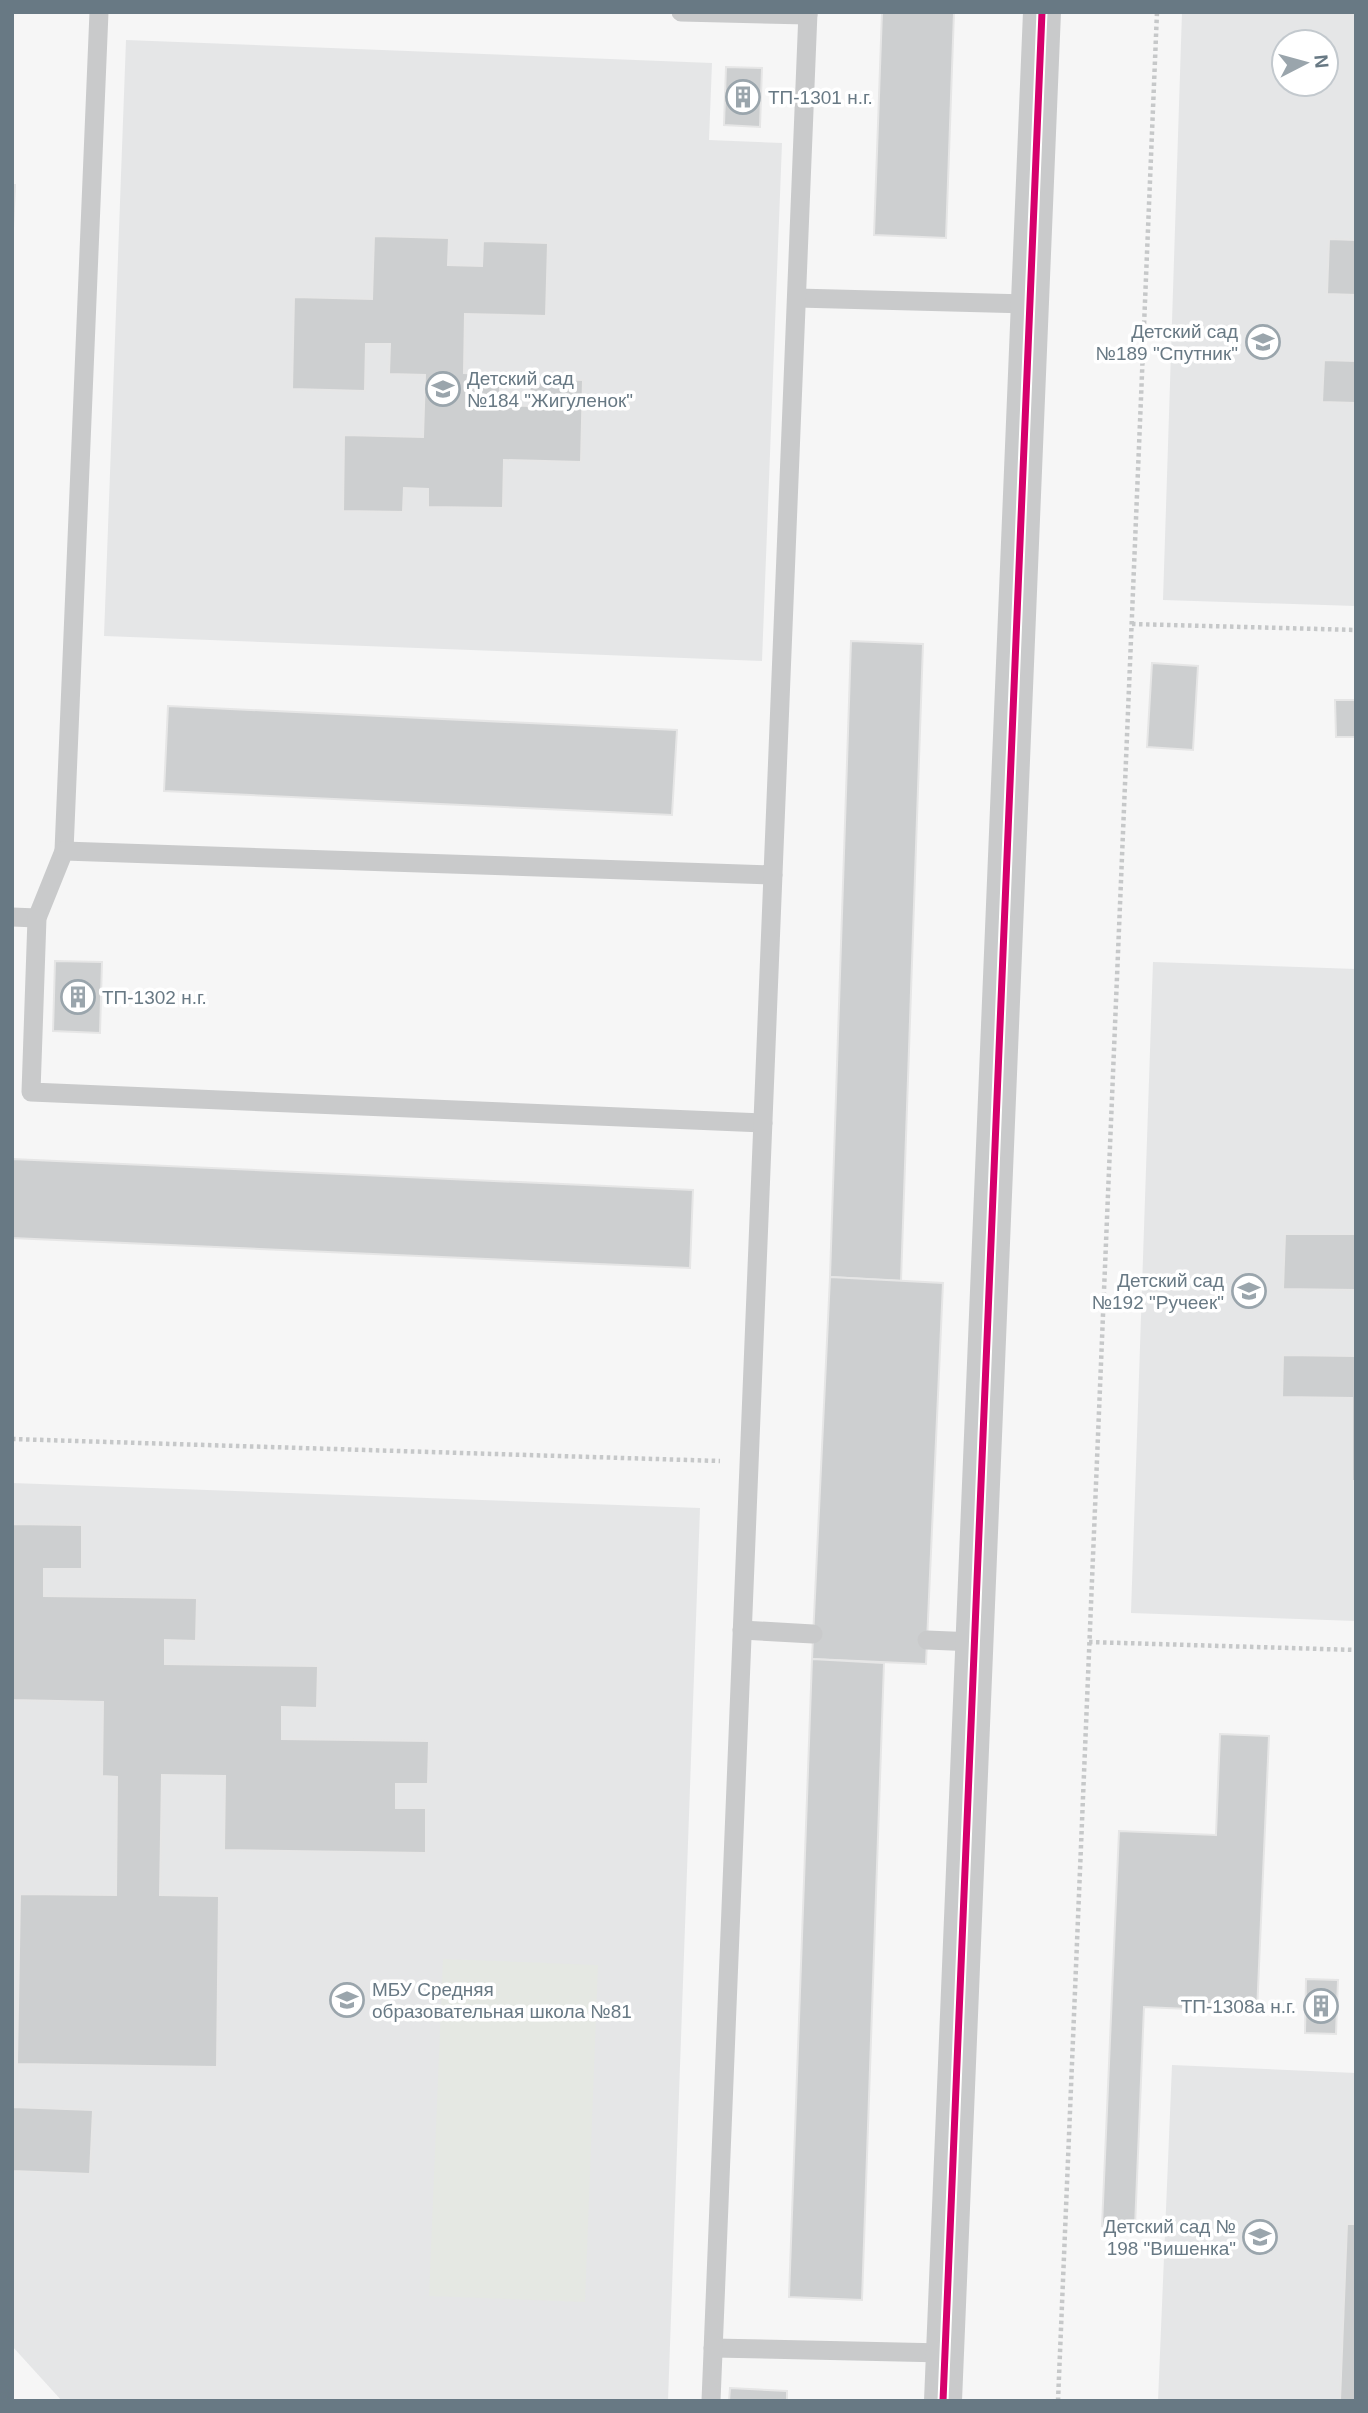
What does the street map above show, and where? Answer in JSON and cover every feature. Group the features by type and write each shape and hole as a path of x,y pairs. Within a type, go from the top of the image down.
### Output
{"street":[{"path":"943,2401 1042,12"}],"lane":[{"path":"99,12 64,850 37,918 22,1091 763,1123"},
{"path":"681,12 808,14 711,2401"},
{"path":"797,298 1030,304"},
{"path":"64,850 773,875"},
{"path":"12,917 37,918"},
{"path":"742,1630 813,1634"},
{"path":"927,1640 975,1642"},
{"path":"713,2348 945,2353"}],"path":[{"path":"1058,2401 1157,12"},
{"path":"1132,624 1356,630"},
{"path":"12,1438 749,1462"},
{"path":"1089,1642 1356,1650"}],"shaded area":[{"name":"Детский сад №189 \"Спутник\"","path":"1182,12 1356,12 1356,606 1163,600"},
{"name":"Детский сад №184 \"Жигуленок\"","path":"126,40 712,63 709,140 782,143 762,661 104,636"},
{"name":"Детский сад №192 \"Ручеек\"","path":"1153,962 1356,969 1356,1621 1131,1613"},
{"name":"МБУ Средняя образовательная школа №81","path":"12,1483 700,1508 668,2401 62,2401 12,2346"},
{"path":"443,1959 598,1965 585,2302 429,2296"},
{"name":"Детский сад № 198 \"Вишенка\"","path":"1172,2065 1356,2073 1356,2401 1158,2401"}],"building":[{"path":"882,12 954,12 946,238 874,235"},
{"name":"ТП-1301 н.г.","path":"726,67 762,68 760,127 724,125"},
{"path":"12,185 15,185 12,250"},
{"path":"374,236 449,238 448,265 482,266 483,241 548,243 546,316 465,314 464,373 500,374 500,405 529,406 530,378 583,380 581,462 504,460 503,508 428,507 428,489 404,488 403,512 343,511 344,435 423,437 425,375 389,374 390,344 366,344 365,391 292,389 294,297 372,299"},
{"path":"1329,239 1356,240 1356,295 1327,294"},
{"path":"1324,360 1356,361 1356,403 1322,402"},
{"path":"851,641 923,644 901,1281 830,1277"},
{"path":"1152,663 1198,666 1193,750 1147,747"},
{"path":"1335,700 1356,700 1356,737 1336,737"},
{"path":"168,706 677,730 672,815 164,791"},
{"name":"ТП-1302 н.г.","path":"55,961 102,962 100,1033 53,1031"},
{"path":"12,1159 693,1190 690,1268 12,1238"},
{"path":"1285,1234 1356,1234 1356,1290 1283,1289"},
{"path":"830,1277 943,1283 926,1664 812,1659"},
{"path":"1283,1355 1356,1356 1356,1481 1352,1481 1352,1398 1282,1397"},
{"path":"12,1524 82,1525 82,1569 44,1569 44,1596 197,1598 196,1641 165,1640 165,1664 318,1666 317,1708 282,1707 282,1739 429,1741 428,1784 396,1784 396,1808 426,1808 426,1853 224,1850 225,1776 162,1775 160,1895 219,1896 217,2067 17,2064 20,1894 116,1895 117,1777 102,1776 103,1702 12,1700"},
{"path":"812,1659 884,1663 862,2300 789,2297"},
{"path":"1220,1734 1269,1736 1257,2012 1144,2007 1135,2227 1102,2226 1119,1831 1216,1835"},
{"name":"ТП-1308а н.г.","path":"1306,1979 1338,1980 1336,2034 1305,2033"},
{"path":"12,2107 93,2110 90,2174 12,2171"},
{"path":"1347,2224 1356,2224 1356,2401 1340,2401"},
{"path":"730,2388 787,2391 787,2401 729,2401"}],"cycle path":[{"path":"943,2401 1042,12"}],"place":[{"name":"ТП-1301 н.г.","path":"743,97"},
{"name":"Детский сад №189 \"Спутник\"","path":"1263,342"},
{"name":"Детский сад №184 \"Жигуленок\"","path":"443,389"},
{"name":"ТП-1302 н.г.","path":"78,997"},
{"name":"Детский сад №192 \"Ручеек\"","path":"1249,1291"},
{"name":"МБУ Средняя образовательная школа №81","path":"347,2000"},
{"name":"ТП-1308а н.г.","path":"1321,2006"},
{"name":"Детский сад № 198 \"Вишенка\"","path":"1260,2237"}]}
